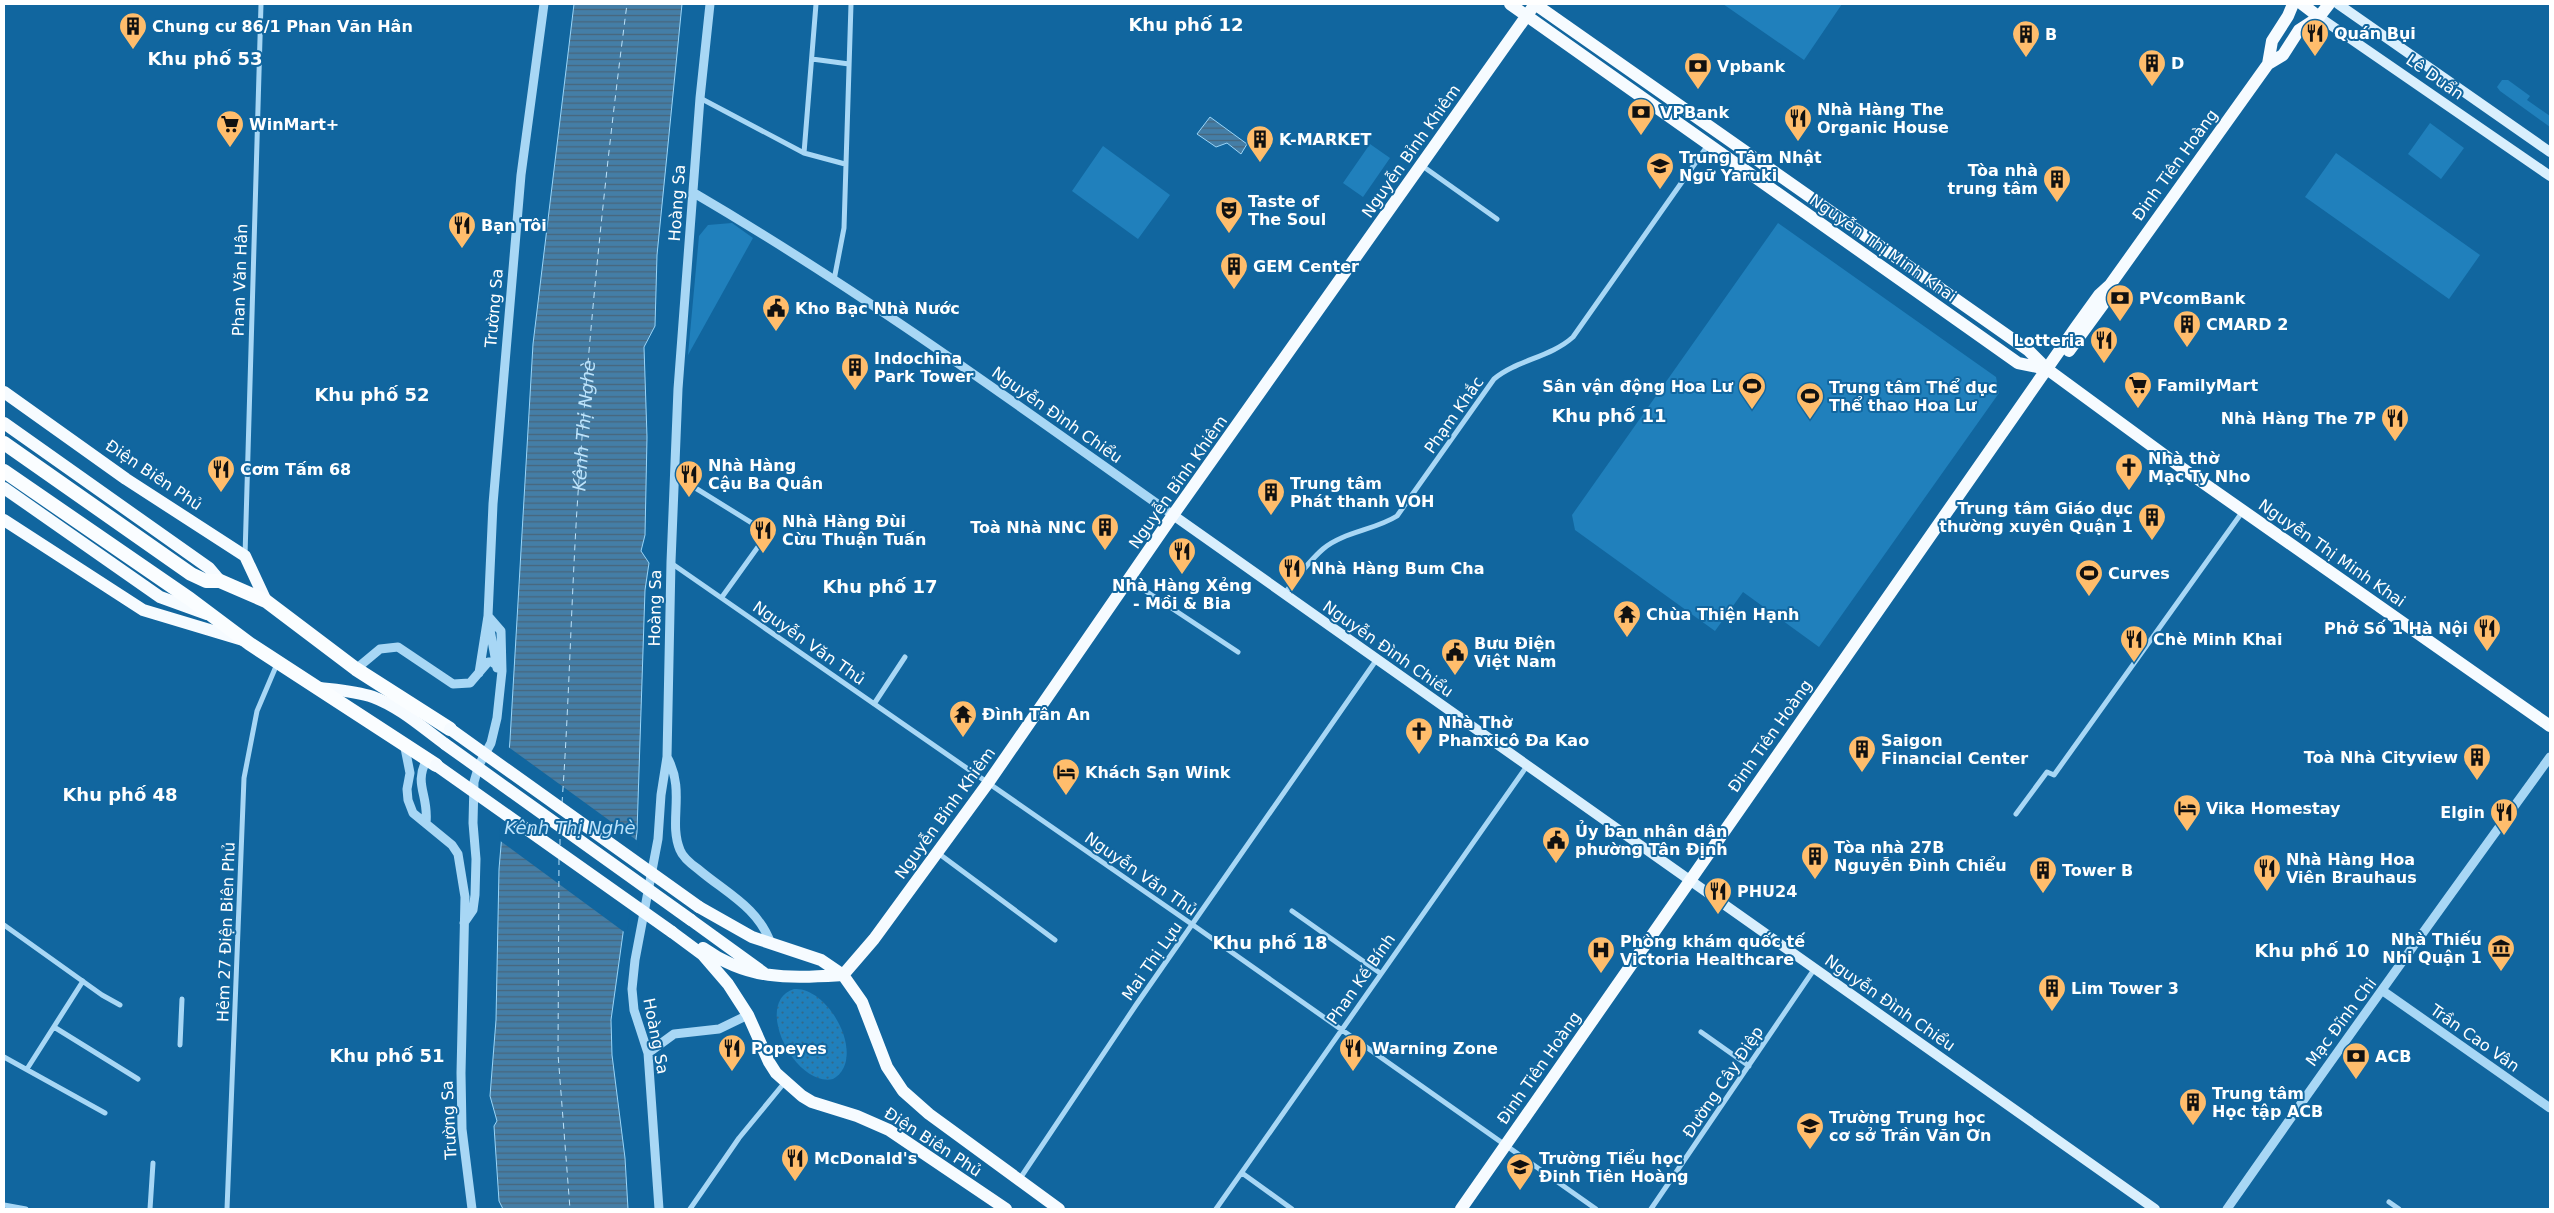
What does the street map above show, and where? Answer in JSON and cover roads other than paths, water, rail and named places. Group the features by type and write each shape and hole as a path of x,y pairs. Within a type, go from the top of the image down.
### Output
{"highway":[{"path":"4,443 191,574 206,581 220,582 266,601 356,669 450,729"},
{"path":"4,471 247,641 404,742 431,762"}],"main road":[{"name":"Nguyễn Thị Minh Khai","path":"1510,4 2018,363 2050,371"},
{"name":"Nguyễn Thị Minh Khai","path":"1535,4 1716,133 2028,350 2050,371 2244,511 2550,726"},
{"name":"Nguyễn Bỉnh Khiêm","path":"843,975 874,939 988,783 1173,515 1535,4"},
{"name":"Đinh Tiên Hoàng","path":"2268,64 2272,41 2288,16 2293,4"},
{"name":"Lê Duẩn","path":"2302,4 2550,176"},
{"name":"Đinh Tiên Hoàng","path":"1461,1209 1690,880 2050,371 2107,299 2110,285 2268,64 2283,54 2299,30 2319,16 2329,4"},
{"name":"Lê Duẩn","path":"2338,4 2550,152"},
{"path":"1636,94 1645,82"},
{"path":"1708,145 1716,133"},
{"path":"1779,194 1788,182"},
{"path":"1875,262 1884,250"},
{"name":"Điện Biên Phủ","path":"4,392 126,479 246,556"},
{"path":"4,423 209,568 220,582"},
{"path":"4,488 160,597 210,615"},
{"name":"Nguyễn Đình Chiểu","path":"1173,515 2155,1209"},
{"path":"4,520 143,610 247,641"},
{"path":"246,556 266,601"},
{"path":"320,688 354,692 373,697 392,706 769,976"},
{"path":"450,729 698,908 733,929 771,944 811,956 843,975"},
{"path":"431,762 679,935 722,960 754,973 769,976 843,975"},
{"name":"Ðiện Biên Phủ","path":"679,935 703,955 716,970 748,1015 765,1056 785,1082 812,1102 846,1112 888,1130 1001,1208"},
{"name":"Ðiện Biên Phủ","path":"843,975 862,1002 887,1067 903,1091 929,1114 1059,1209"}],"street":[{"name":"Phan Văn Hân","path":"246,556 260,4"},
{"name":"Trường Sa","path":"479,673 488,616 493,504 521,175 544,4"},
{"name":"Hoàng Sa","path":"659,1209 648,1053 634,1010 632,989 635,960 658,839 664,772 668,756 670,562 676,476 678,389 700,98 710,4"},
{"path":"804,153 816,4"},
{"path":"834,281 844,228 851,4"},
{"path":"812,60 849,64"},
{"path":"700,98 804,153 845,164"},
{"name":"Phạm Khắc","path":"1284,594 1323,548 1354,533 1386,523 1398,516 1494,379 1512,367 1558,348 1573,337 1708,145"},
{"path":"1420,165 1497,218"},
{"name":"Nguyễn Đình Chiểu","path":"694,194 834,281 984,381 1173,515"},
{"path":"676,476 768,533 722,597"},
{"path":"2016,814 2047,772 2054,775 2244,511"},
{"name":"Nguyễn Văn Thủ","path":"670,562 1193,925 1596,1209"},
{"path":"1129,579 1238,652"},
{"name":"Trường Sa","path":"488,616 499,693"},
{"name":"Trường Sa","path":"464,923 473,910 475,894 476,859 472,824 474,782 479,765 491,743 497,718 502,671 501,631 488,616"},
{"path":"356,669 380,649 398,647 452,684 470,683 488,662 496,665"},
{"path":"874,704 905,657"},
{"name":"Mai Thị Lựu","path":"1019,1180 1136,1005 1377,659"},
{"name":"Hẻm 27 Điện Biên Phủ","path":"227,1209 244,778 257,711 278,661"},
{"name":"Trường Sa","path":"404,742 410,773 407,789 408,800 413,813 452,845 458,854 465,897 461,1073 462,1129 472,1209"},
{"path":"668,756 677,781 677,838 680,851 689,862 739,899 758,918 771,944"},
{"name":"Mạc Đĩnh Chi","path":"2227,1209 2303,1104 2320,1075 2383,991 2550,756"},
{"path":"426,822 426,802 419,776 431,762"},
{"name":"Phan Kế Bính","path":"1216,1209 1527,765"},
{"path":"938,853 1055,940"},
{"path":"1292,911 1380,973"},
{"path":"4,924 82,981 120,1005"},
{"name":"Đường Cây Điệp","path":"1650,1209 1814,968"},
{"path":"27,1069 82,981"},
{"name":"Trần Cao Vân","path":"2383,991 2550,1108"},
{"path":"180,1044 182,999"},
{"path":"648,1053 674,1034 719,1029 748,1015"},
{"path":"54,1027 138,1079"},
{"path":"1701,1032 1749,1066"},
{"path":"4,1056 105,1113"},
{"path":"690,1209 739,1138 785,1082"},
{"path":"150,1209 153,1163"},
{"path":"1242,1174 1292,1209"},
{"path":"2389,1202 2399,1209"},
{"path":"4,1205 26,1209"}],"water":[{"name":"Kênh Thị Nghè","path":"574,4 682,4 657,255 655,326 644,347 647,437 645,535 641,551 649,563 645,590 637,832 611,1020 612,1055 625,1158 628,1209 503,1209 499,1201 494,1126 497,1121 490,1096 496,1020 499,869 510,740 533,344"},
{"path":"1210,117 1247,144 1241,154 1227,143 1216,147 1197,134"}],"place":[{"name":"Chung cư 86/1 Phan Văn Hân","path":"133,50"},
{"name":"Quán Bụi","path":"2315,57"},
{"name":"B","path":"2026,58"},
{"name":"D","path":"2152,87"},
{"name":"Vpbank","path":"1698,90"},
{"name":"VPBank","path":"1641,136"},
{"name":"Nhà Hàng The Organic House","path":"1798,142"},
{"name":"WinMart+","path":"230,148"},
{"name":"K-MARKET","path":"1260,163"},
{"name":"Trung Tâm Nhật Ngữ Yaruki","path":"1660,190"},
{"name":"Tòa nhà trung tâm","path":"2057,203"},
{"name":"Taste of The Soul","path":"1229,234"},
{"name":"Bạn Tôi","path":"462,249"},
{"name":"GEM Center","path":"1234,290"},
{"name":"PVcomBank","path":"2120,322"},
{"name":"Kho Bạc Nhà Nước","path":"776,332"},
{"name":"CMARD 2","path":"2187,348"},
{"name":"Lotteria","path":"2104,364"},
{"name":"Indochina Park Tower","path":"855,391"},
{"name":"FamilyMart","path":"2138,409"},
{"name":"Sân vận động Hoa Lư","path":"1752,410"},
{"name":"Trung tâm Thể dục Thể thao Hoa Lư","path":"1810,420"},
{"name":"Nhà Hàng The 7P","path":"2395,442"},
{"name":"Nhà thờ Mạc Ty Nho","path":"2129,491"},
{"name":"Cơm Tấm 68","path":"221,493"},
{"name":"Nhà Hàng Cậu Ba Quân","path":"689,498"},
{"name":"Trung tâm Phát thanh VOH","path":"1271,516"},
{"name":"Trung tâm Giáo dục thường xuyên Quận 1","path":"2152,541"},
{"name":"Toà Nhà NNC","path":"1105,551"},
{"name":"Nhà Hàng Đùi Cừu Thuận Tuấn","path":"763,554"},
{"name":"Nhà Hàng Xẻng - Mồi & Bia","path":"1182,575"},
{"name":"Nhà Hàng Bum Cha","path":"1292,592"},
{"name":"Curves","path":"2089,597"},
{"name":"Chùa Thiện Hạnh","path":"1627,638"},
{"name":"Phở Số 1 Hà Nội","path":"2487,652"},
{"name":"Chè Minh Khai","path":"2134,663"},
{"name":"Bưu Điện Việt Nam","path":"1455,676"},
{"name":"Đình Tân An","path":"963,738"},
{"name":"Nhà Thờ Phanxicô Đa Kao","path":"1419,755"},
{"name":"Saigon Financial Center","path":"1862,773"},
{"name":"Toà Nhà Cityview","path":"2477,781"},
{"name":"Khách Sạn Wink","path":"1066,796"},
{"name":"Vika Homestay","path":"2187,832"},
{"name":"Elgin","path":"2504,836"},
{"name":"Ủy ban nhân dân phường Tân Định","path":"1556,864"},
{"name":"Tòa nhà 27B Nguyễn Đình Chiểu","path":"1815,880"},
{"name":"Nhà Hàng Hoa Viên Brauhaus","path":"2267,892"},
{"name":"Tower B","path":"2043,894"},
{"name":"PHU24","path":"1718,915"},
{"name":"Nhà Thiếu Nhi Quận 1","path":"2501,972"},
{"name":"Phòng khám quốc tế Victoria Healthcare","path":"1601,974"},
{"name":"Lim Tower 3","path":"2052,1012"},
{"name":"Popeyes","path":"732,1072"},
{"name":"Warning Zone","path":"1353,1072"},
{"name":"ACB","path":"2356,1080"},
{"name":"Trung tâm Học tập ACB","path":"2193,1126"},
{"name":"Trường Trung học cơ sở Trần Văn Ơn","path":"1810,1150"},
{"name":"McDonald's","path":"795,1182"},
{"name":"Trường Tiểu học Đinh Tiên Hoàng","path":"1520,1191"}],"district":[{"name":"Khu phố 12","path":"1186,24"},
{"name":"Khu phố 53","path":"205,58"},
{"name":"Khu phố 52","path":"372,394"},
{"name":"Khu phố 11","path":"1609,415"},
{"name":"Khu phố 17","path":"880,586"},
{"name":"Khu phố 48","path":"120,794"},
{"name":"Khu phố 18","path":"1270,942"},
{"name":"Khu phố 10","path":"2312,950"},
{"name":"Khu phố 51","path":"387,1055"}]}
